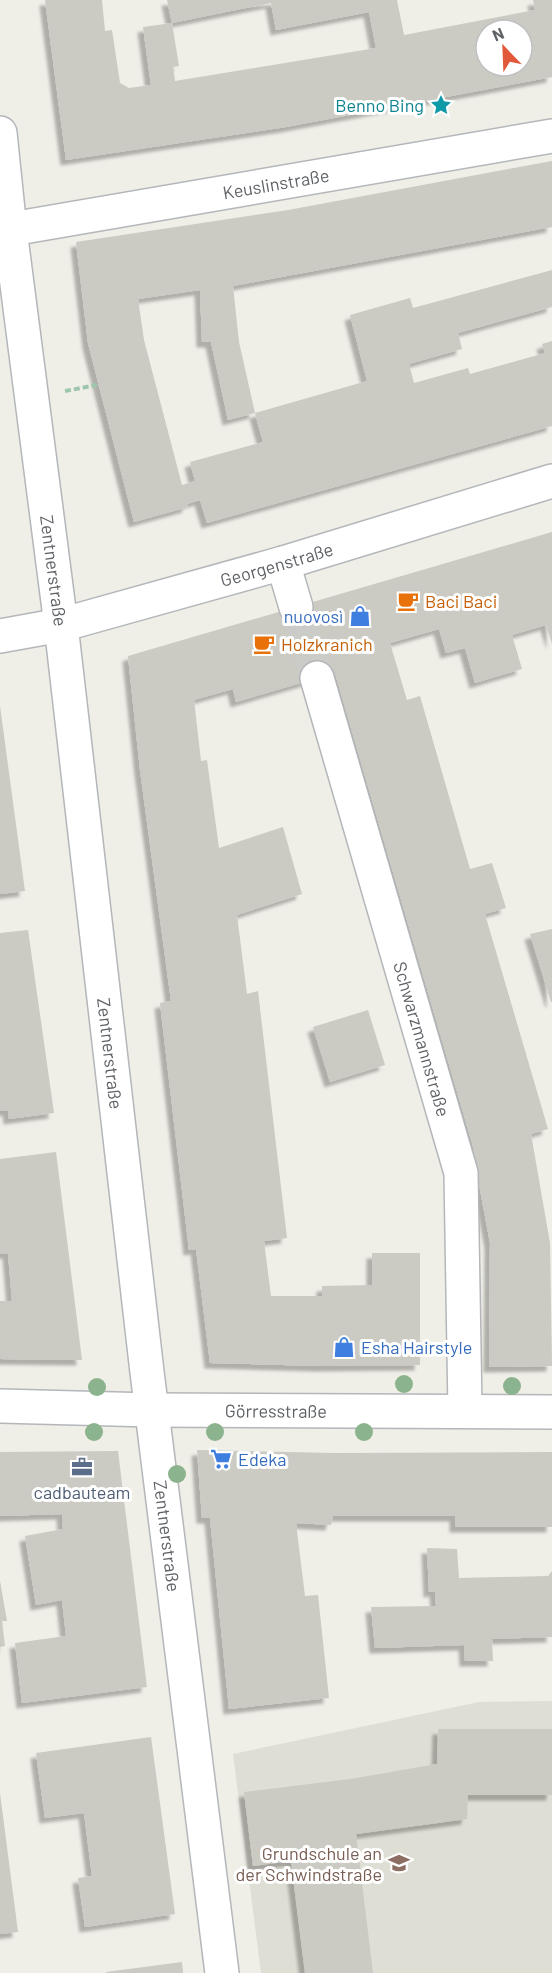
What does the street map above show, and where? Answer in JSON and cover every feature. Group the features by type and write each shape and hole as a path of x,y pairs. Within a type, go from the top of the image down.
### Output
{"street":[{"name":"Zentnerstraße","path":"0,132 5,230 61,625 152,1410 222,1973"},
{"name":"Keuslinstraße","path":"5,230 552,136"},
{"name":"Georgenstraße","path":"0,636 61,625 283,563 552,481"},
{"path":"283,563 296,607"},
{"name":"Schwarzmannstraße","path":"317,678 461,1173 465,1410"},
{"name":"Görresstraße","path":"0,1406 152,1410 552,1412"}],"shaded area":[{"name":"Grundschule an der Schwindstraße","path":"552,1701 552,1973 261,1973 233,1754 479,1702"}],"building":[{"path":"45,0 102,0 105,31 112,30 120,83 129,88 151,85 143,27 172,23 167,0 397,0 404,35 474,22 474,78 534,78 534,18 493,18 535,10 533,0 552,0 552,77 286,127 66,160","holes":["271,3 276,30 369,12 376,48 175,81 173,67 179,66 172,23"]},
{"path":"552,161 552,227 233,286 239,342 255,413 367,381 350,315 410,298 413,308 552,270 552,307 458,333 462,349 409,364 414,383 468,368 470,374 545,353 542,344 552,341 552,426 207,523 200,500 187,504 188,507 134,522 88,343 76,242 288,210","holes":["200,290 202,342 211,342 228,420 255,413 263,442 190,462 195,481 182,485 144,340 138,299"]},
{"path":"552,532 552,644 546,625 512,635 522,669 475,683 465,648 446,653 439,629 390,643 407,700 420,696 470,869 492,863 506,908 485,914 548,1129 531,1134 550,1243 552,1366 489,1367 490,1243 474,1150 335,673 236,702 233,689 194,700 201,761 207,760 219,848 283,827 302,894 237,915 247,994 258,991 287,1238 264,1241 271,1296 322,1296 322,1286 372,1285 372,1253 420,1253 420,1365 322,1366 210,1363 196,1249 189,1250 160,1003 171,1001 140,770 128,656"},
{"path":"0,706 25,891 0,894"},
{"path":"552,929 552,1002 551,1002 530,934"},
{"path":"28,930 54,1113 9,1119 8,1110 0,1111 0,933"},
{"path":"368,1010 385,1065 330,1082 313,1027"},
{"path":"56,1152 82,1360 0,1359 0,1301 12,1301 8,1253 0,1254 0,1159"},
{"path":"197,1450 333,1453 552,1452 552,1527 455,1527 455,1516 333,1516 331,1525 296,1523 305,1596 318,1595 329,1698 229,1709 210,1518 202,1518"},
{"path":"118,1451 147,1687 22,1703 15,1643 66,1636 62,1600 36,1605 25,1536 63,1529 62,1514 0,1516 0,1452"},
{"path":"427,1548 457,1549 459,1578 548,1576 552,1571 552,1637 492,1639 493,1661 465,1661 464,1645 375,1648 371,1607 436,1606 435,1591 429,1592"},
{"path":"0,1581 7,1621 2,1621 5,1646 0,1647"},
{"path":"438,1729 552,1729 552,1795 468,1795 467,1819 356,1834 373,1973 305,1973 291,1861 253,1866 244,1792 350,1779 437,1764"},
{"path":"151,1737 175,1914 85,1927 78,1878 92,1876 84,1813 45,1818 36,1753"},
{"path":"0,1793 18,1932 0,1934"},
{"path":"182,1962 183,1973 106,1973 106,1972"}],"tunnel":[{"path":"296,607 317,678"}],"place":[{"name":"Benno Bing","path":"441,105"},
{"name":"Baci Baci","path":"408,601"},
{"name":"nuovosì","path":"360,616"},
{"name":"Holzkranich","path":"264,644"},
{"name":"Esha Hairstyle","path":"344,1347"},
{"name":"Edeka","path":"221,1459"},
{"name":"cadbauteam","path":"82,1467"},
{"name":"Grundschule an der Schwindstraße","path":"399,1863"}]}
